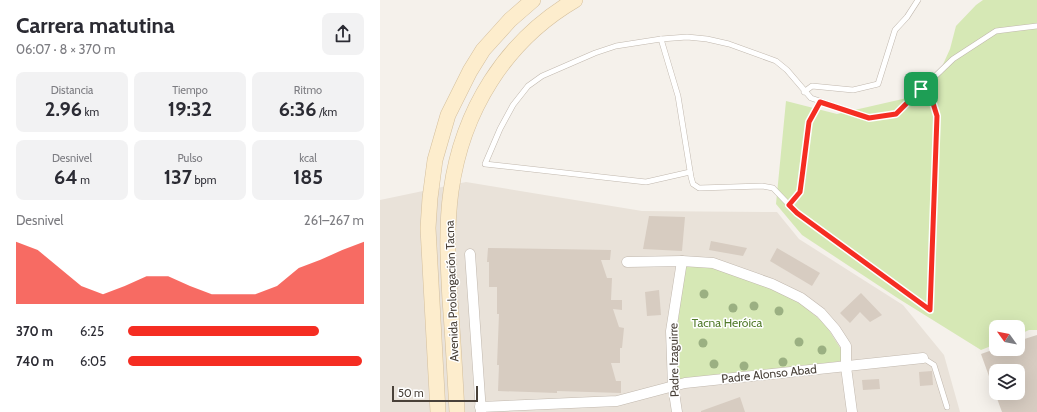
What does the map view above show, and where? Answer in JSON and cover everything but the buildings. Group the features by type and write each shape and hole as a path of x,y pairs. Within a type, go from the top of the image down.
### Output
{"main road":[{"name":"Avenida Prolongación Tacna","path":"438,412 428,228 435,160 440,137 448,115 470,71 483,50 510,20 533,0"},
{"name":"Avenida Prolongación Tacna","path":"457,412 448,230 451,191 465,131 479,102 501,65 512,52 547,18 575,0"}],"street":[{"path":"470,254 480,409"},
{"path":"627,262 682,261 713,263 772,284 801,298 821,313 835,328 846,346 846,367 852,412"},
{"name":"Padre Izaguirre","path":"676,412 673,386 671,331 682,261"},
{"name":"Padre Alonso Abad","path":"480,409 617,401 685,383 923,358"}],"lane":[{"path":"804,92 812,86 853,90 878,84 895,30 907,17 918,0"},
{"path":"690,172 646,182 485,164 500,129 513,105 528,86 542,76 595,53 616,46 661,39 687,37 707,39 729,44 776,61 787,70 804,92 811,98 869,118 896,114 953,59 996,31 1037,26"},
{"path":"661,39 678,96 693,184 699,188 762,186 773,188 797,213 930,310 937,116 932,100 921,89"},
{"path":"789,205 800,192 809,122 820,102"},
{"path":"923,358 934,365 947,407"}],"shaded area":[{"path":"466,182 642,211 777,212 799,239 903,305 944,355 960,412 380,412 380,200"}],"green space":[{"path":"983,0 1037,0 1037,330 1025,332 1025,320 989,320 989,347 981,350 899,299 802,235 776,204 786,101 837,114 907,98 940,71 950,49 956,26 976,5"},
{"name":"Tacna Heróica","path":"685,265 713,267 771,288 801,304 825,324 842,351 843,361 677,380 677,330"}],"route":[{"path":"921,89 932,100 937,116 930,310 797,213 789,205 800,192 809,122 820,102 869,118 896,114 921,89"}]}
